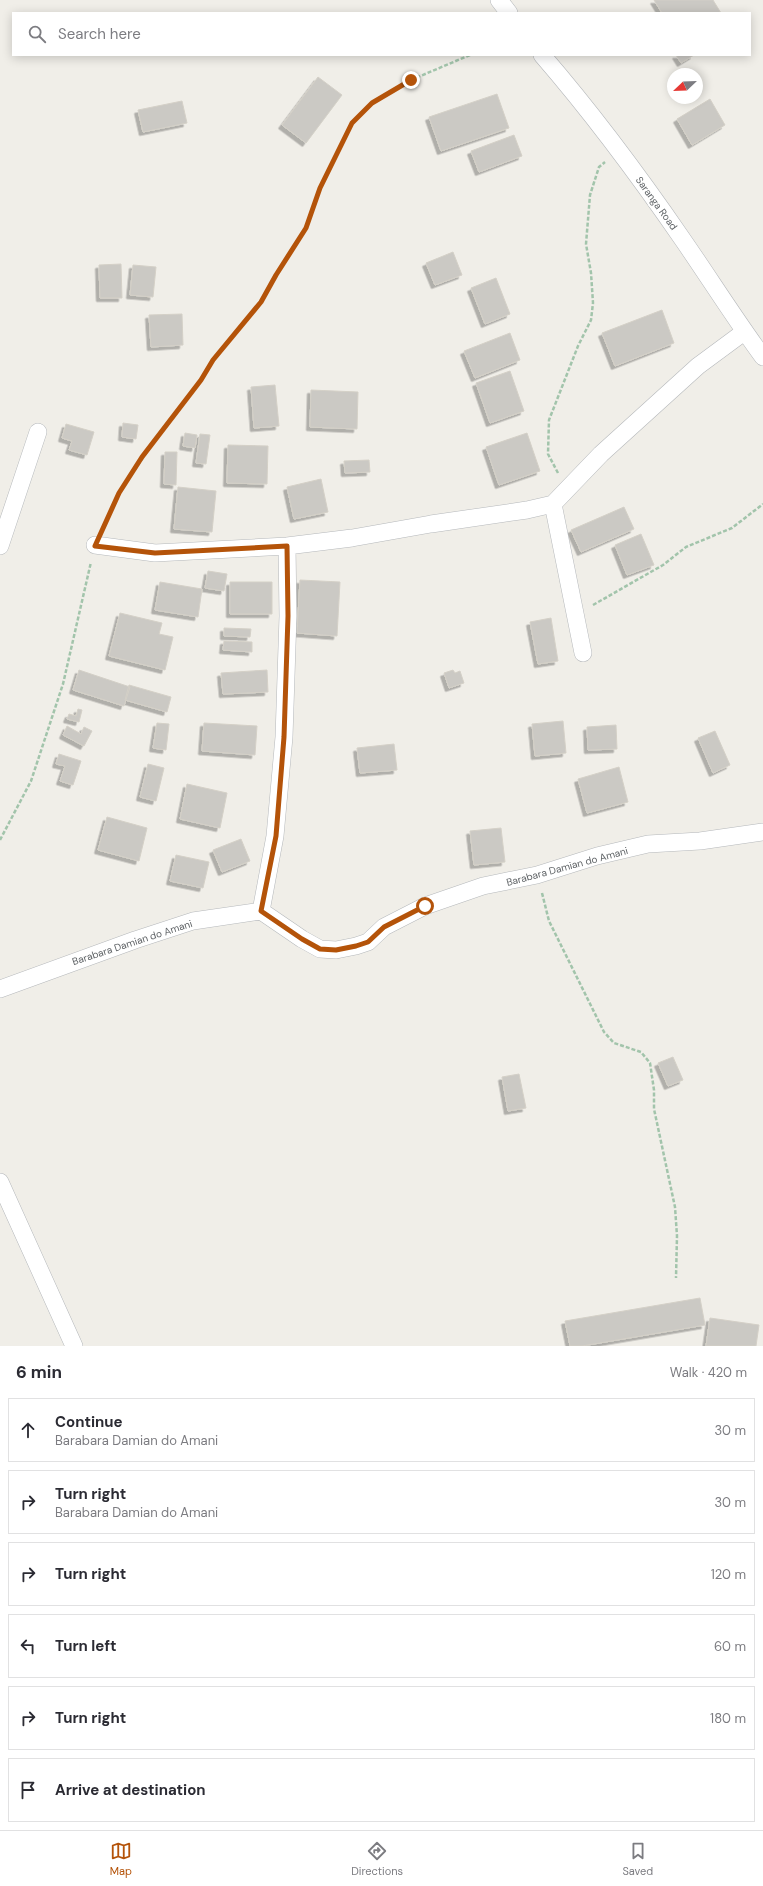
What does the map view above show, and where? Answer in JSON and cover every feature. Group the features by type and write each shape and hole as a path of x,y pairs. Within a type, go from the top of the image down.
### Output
{"street":[{"path":"499,0 508,12"},
{"name":"Saranga Road","path":"543,56 576,94 619,150 683,240 763,358"},
{"path":"95,546 155,553 287,546 352,538 431,524 527,510 553,504 601,454 698,366 744,332"},
{"path":"0,546 38,432"},
{"path":"553,504 583,653"},
{"path":"261,911 276,836 284,737 288,616 287,546"},
{"name":"Barabara Damian do Amani","path":"0,989 135,940 193,921 261,911 320,949 336,950 356,946 368,942 384,927 425,906 483,886 537,875 597,856 648,844 693,841 763,832"},
{"path":"0,1182 74,1346"}],"path":[{"path":"0,840 31,781 63,684 95,546 119,493 142,457 201,380 213,360 261,302 276,275 306,228 320,188 352,123 378,99 411,80 468,56"},
{"path":"566,490 548,454 549,420 578,346 591,320 593,303 591,273 586,244 590,195 599,167 619,150"},
{"path":"577,618 600,600 663,565 686,548 732,528 763,504"},
{"path":"537,875 549,921 604,1032 614,1043 641,1052 650,1063 654,1090 654,1109 676,1207 676,1278"}],"building":[{"path":"654,0 713,0 720,12 661,12"},
{"path":"677,56 692,56 681,63"},
{"path":"318,77 342,95 306,143 282,125"},
{"path":"497,94 509,128 441,151 429,117"},
{"path":"710,99 725,125 692,145 677,119"},
{"path":"182,101 187,123 143,132 138,110"},
{"path":"514,135 522,156 479,172 471,151"},
{"path":"453,252 462,275 435,285 426,263"},
{"path":"121,264 122,298 100,298 99,265"},
{"path":"133,265 156,267 153,297 130,295"},
{"path":"496,278 510,314 485,324 471,288"},
{"path":"662,310 674,343 615,366 602,333"},
{"path":"182,314 183,345 151,347 149,315"},
{"path":"510,333 520,360 475,378 464,351"},
{"path":"510,371 524,411 490,423 476,383"},
{"path":"275,385 279,426 254,428 251,387"},
{"path":"311,390 358,392 357,429 310,427"},
{"path":"123,423 138,425 136,439 122,437"},
{"path":"66,424 94,432 87,455 69,450 72,441 62,438"},
{"path":"185,433 197,435 195,448 183,446"},
{"path":"527,433 540,471 499,485 486,447"},
{"path":"200,434 210,435 206,464 196,463"},
{"path":"228,445 268,446 267,484 227,483"},
{"path":"165,452 177,452 176,485 164,484"},
{"path":"369,460 370,472 345,473 344,461"},
{"path":"321,479 328,512 294,519 287,487"},
{"path":"178,487 216,491 212,532 174,529"},
{"path":"624,507 634,529 581,552 571,530"},
{"path":"641,534 654,565 627,575 615,545"},
{"path":"208,571 227,574 224,591 205,588"},
{"path":"300,580 340,582 337,636 297,633"},
{"path":"160,582 202,589 198,617 155,610"},
{"path":"230,582 272,582 272,614 230,614"},
{"path":"120,613 162,623 159,634 173,637 165,670 109,656"},
{"path":"551,618 558,661 538,664 530,622"},
{"path":"224,628 251,629 250,637 224,636"},
{"path":"224,641 252,642 252,652 223,650"},
{"path":"79,670 130,687 124,706 73,690"},
{"path":"267,670 268,692 223,694 221,673"},
{"path":"453,670 455,673 460,671 464,683 449,688 444,673"},
{"path":"129,685 171,697 167,712 125,700"},
{"path":"78,709 82,710 79,722 67,719 69,714 76,716"},
{"path":"563,721 566,753 535,756 532,724"},
{"path":"157,723 169,724 166,750 153,748"},
{"path":"204,723 257,726 255,755 202,751"},
{"path":"616,725 617,749 588,750 587,727"},
{"path":"67,726 81,734 84,727 92,731 84,746 63,735"},
{"path":"715,731 730,765 713,773 698,738"},
{"path":"394,744 397,770 360,773 357,748"},
{"path":"59,754 81,761 73,785 60,781 65,766 56,764"},
{"path":"148,764 164,768 156,801 140,797"},
{"path":"619,767 628,802 587,813 578,779"},
{"path":"187,784 227,793 220,828 180,819"},
{"path":"107,817 147,828 139,861 98,850"},
{"path":"501,828 505,862 474,865 470,831"},
{"path":"241,839 250,861 222,872 213,850"},
{"path":"176,855 209,862 203,888 170,881"},
{"path":"673,1057 683,1080 668,1086 658,1063"},
{"path":"519,1074 526,1108 508,1111 502,1077"},
{"path":"700,1298 705,1325 582,1346 570,1346 565,1321"},
{"path":"710,1318 759,1325 756,1346 706,1346"}],"route":[{"path":"411,80 372,103 352,123 320,188 306,228 249,319 213,360 201,380 142,457 119,493 95,546 155,553 287,546 288,616 284,737 276,836 261,911 302,939 320,949 336,950 368,942 384,927 425,906"}]}
